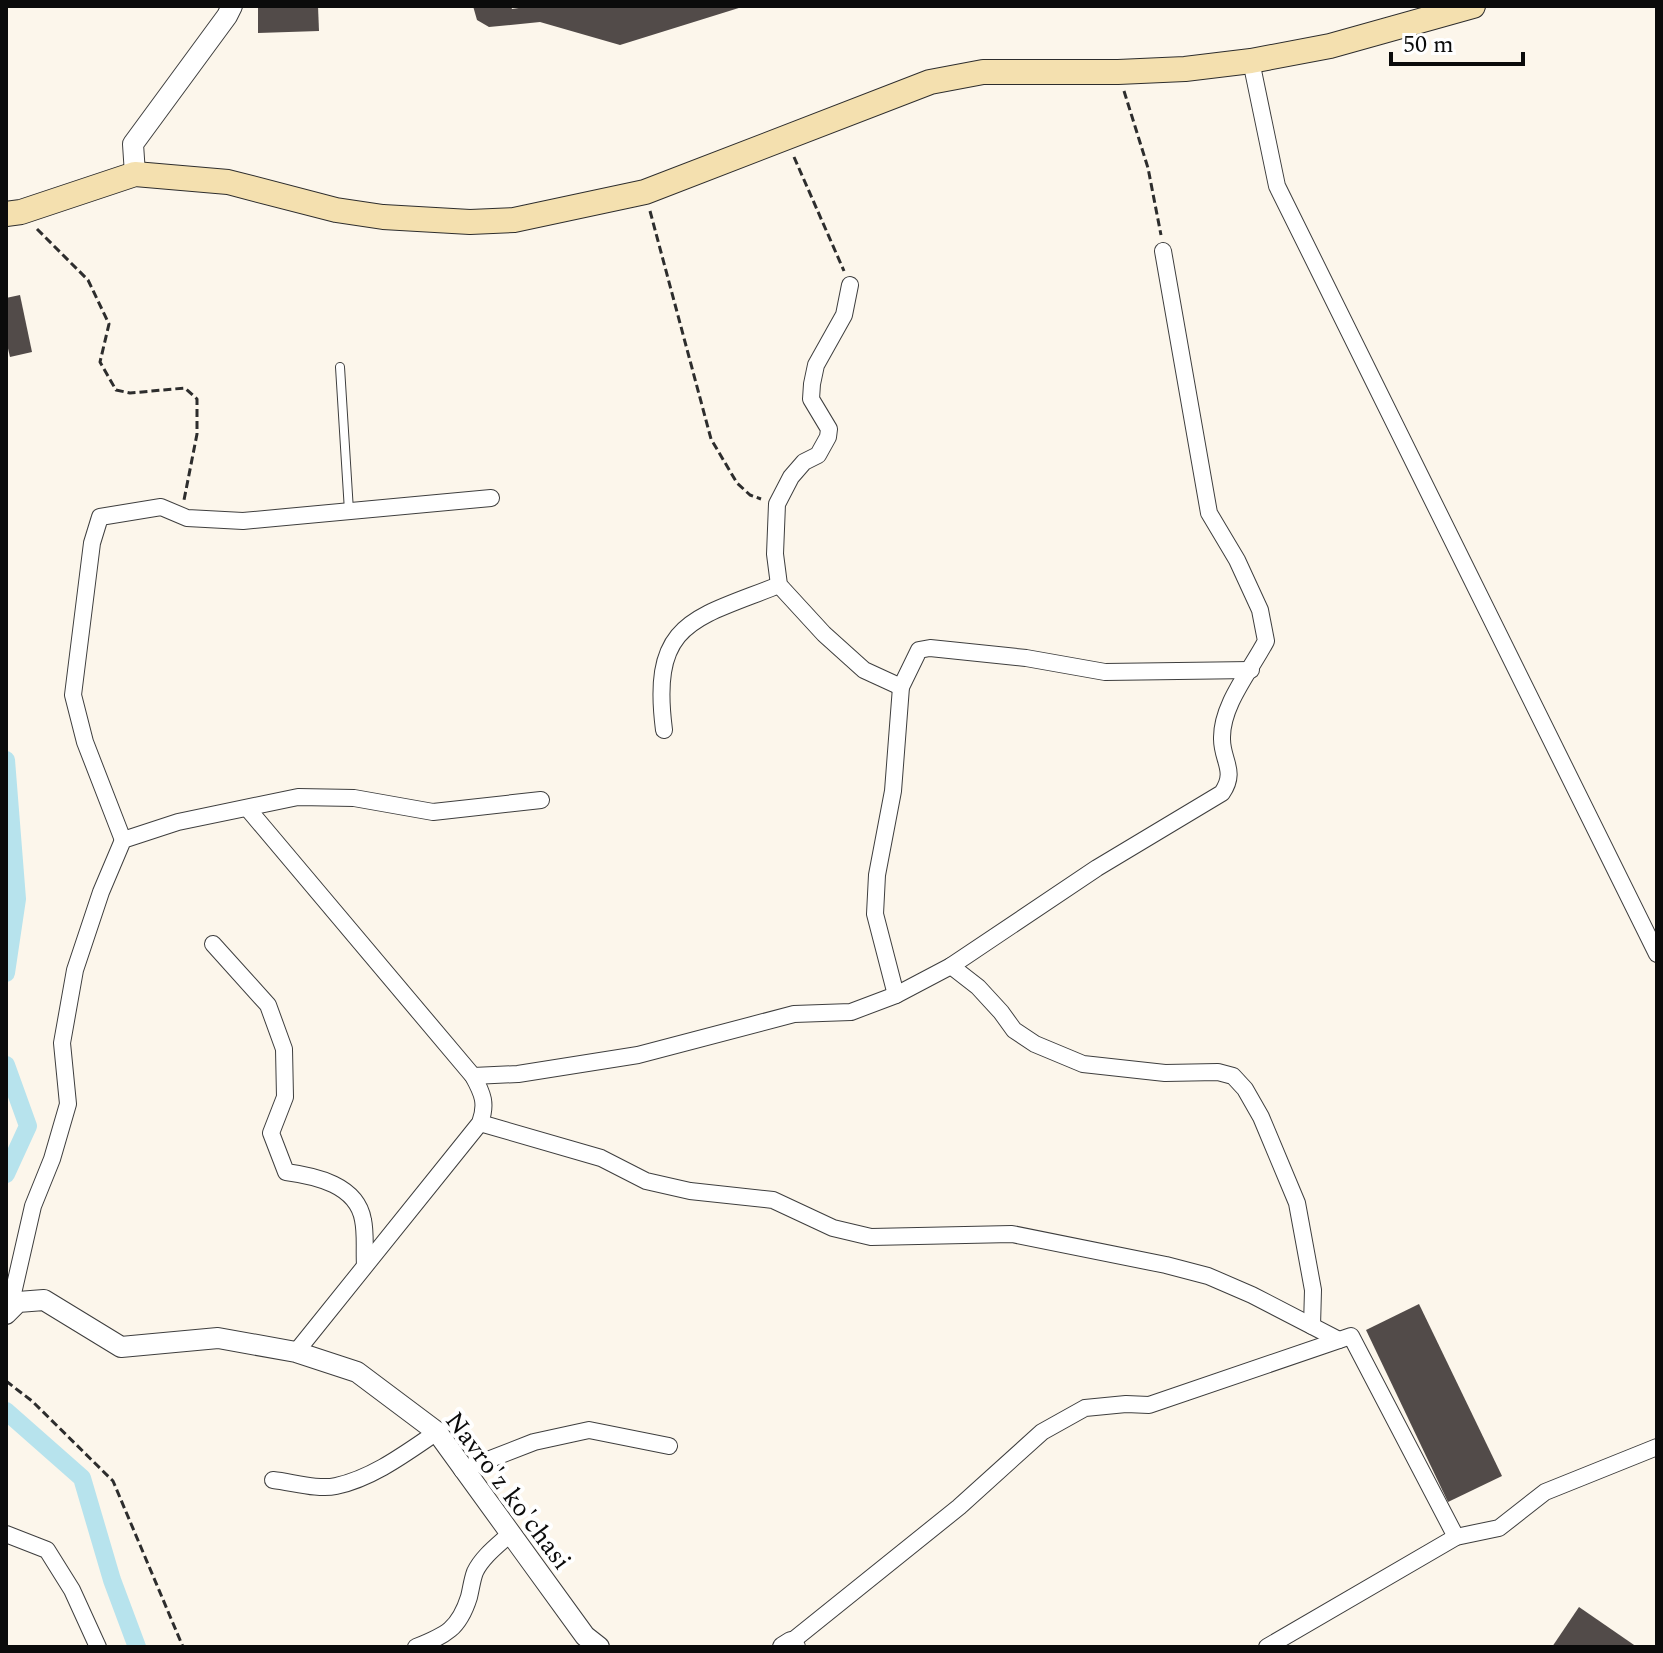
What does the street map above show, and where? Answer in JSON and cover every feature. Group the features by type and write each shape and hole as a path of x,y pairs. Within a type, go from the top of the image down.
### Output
{"main road":[{"path":"14,213 135,174 228,182 336,210 383,217 470,222 514,220 645,192 930,82 983,72 1118,72 1185,69 1251,61 1330,46 1473,6"}],"street":[{"path":"135,174 133,144 232,6"},
{"path":"1251,61 1277,186 1657,954"},
{"path":"473,1076 518,1074 638,1055 794,1014 851,1012 896,995 951,966 1097,868 1222,793 1230,778 1222,739 1227,707 1266,641 1260,610 1237,560 1209,513 1163,251"},
{"path":"850,285 844,315 816,365 812,384 811,399 829,429 828,437 818,455 804,462 791,477 777,504 775,554 779,585 824,634 864,670 901,687"},
{"path":"8,1312 33,1206 52,1159 68,1104 62,1043 75,970 101,892 123,840 85,742 73,695 92,543 100,517 161,507 181,516 243,521 491,498"},
{"path":"664,730 661,709 663,667 677,637 701,615 779,585"},
{"path":"896,995 875,914 877,875 893,791 901,687 919,650 930,648 1026,658 1105,672 1251,670"},
{"path":"123,840 178,822 298,797 354,798 433,812 541,800"},
{"path":"248,809 473,1076 484,1096 480,1123 296,1352"},
{"path":"213,944 268,1005 284,1049 285,1097 271,1133 286,1172 315,1176 352,1195 363,1217 365,1265"},
{"path":"951,966 978,987 1014,1030 1035,1044 1083,1064 1165,1073 1218,1072 1233,1076 1245,1089 1261,1117 1297,1203 1313,1290 1312,1326"},
{"path":"480,1123 601,1158 646,1181 690,1191 773,1200 833,1228 871,1237 1012,1234 1166,1265 1208,1276 1252,1295 1339,1340"},
{"name":"Navro'z ko'chasi","path":"8,1312 18,1302 44,1300 121,1347 218,1338 296,1352 357,1372 437,1432 585,1636 599,1647"},
{"path":"789,1645 959,1507 1042,1432 1074,1414 1085,1408 1149,1405 1353,1337 1456,1537"},
{"path":"462,1470 534,1442 589,1430 669,1446"},
{"path":"273,1480 334,1487 396,1460 437,1432"},
{"path":"1267,1647 1456,1537 1499,1528 1545,1492 1657,1447"},
{"path":"6,1534 47,1550 72,1590 98,1647"},
{"path":"416,1647 441,1637 456,1626 468,1601 476,1571 487,1555 510,1534"}],"lane":[{"path":"340,367 349,511"}],"path":[{"path":"1118,72 1148,168 1163,251"},
{"path":"786,139 850,285"},
{"path":"645,192 711,439 737,483 750,495 777,504"},
{"path":"14,213 88,280 109,324 100,362 116,390 130,393 185,388 197,399 197,434 181,516"},
{"path":"6,1381 32,1401 113,1481 183,1647"}],"building":[{"path":"318,6 319,31 258,33 258,7"},
{"path":"473,6 511,6 512,9 532,6 742,7 620,45 540,22 489,27 477,20"},
{"path":"20,295 32,352 10,357 6,340 6,298"},
{"path":"1419,1304 1502,1476 1448,1502 1366,1330"},
{"path":"1579,1607 1637,1647 1552,1647"}],"waterway":[{"path":"6,760 17,899 6,973"},
{"path":"6,1065 28,1126 6,1174"},
{"path":"6,1411 82,1478 112,1580 137,1647"}]}
